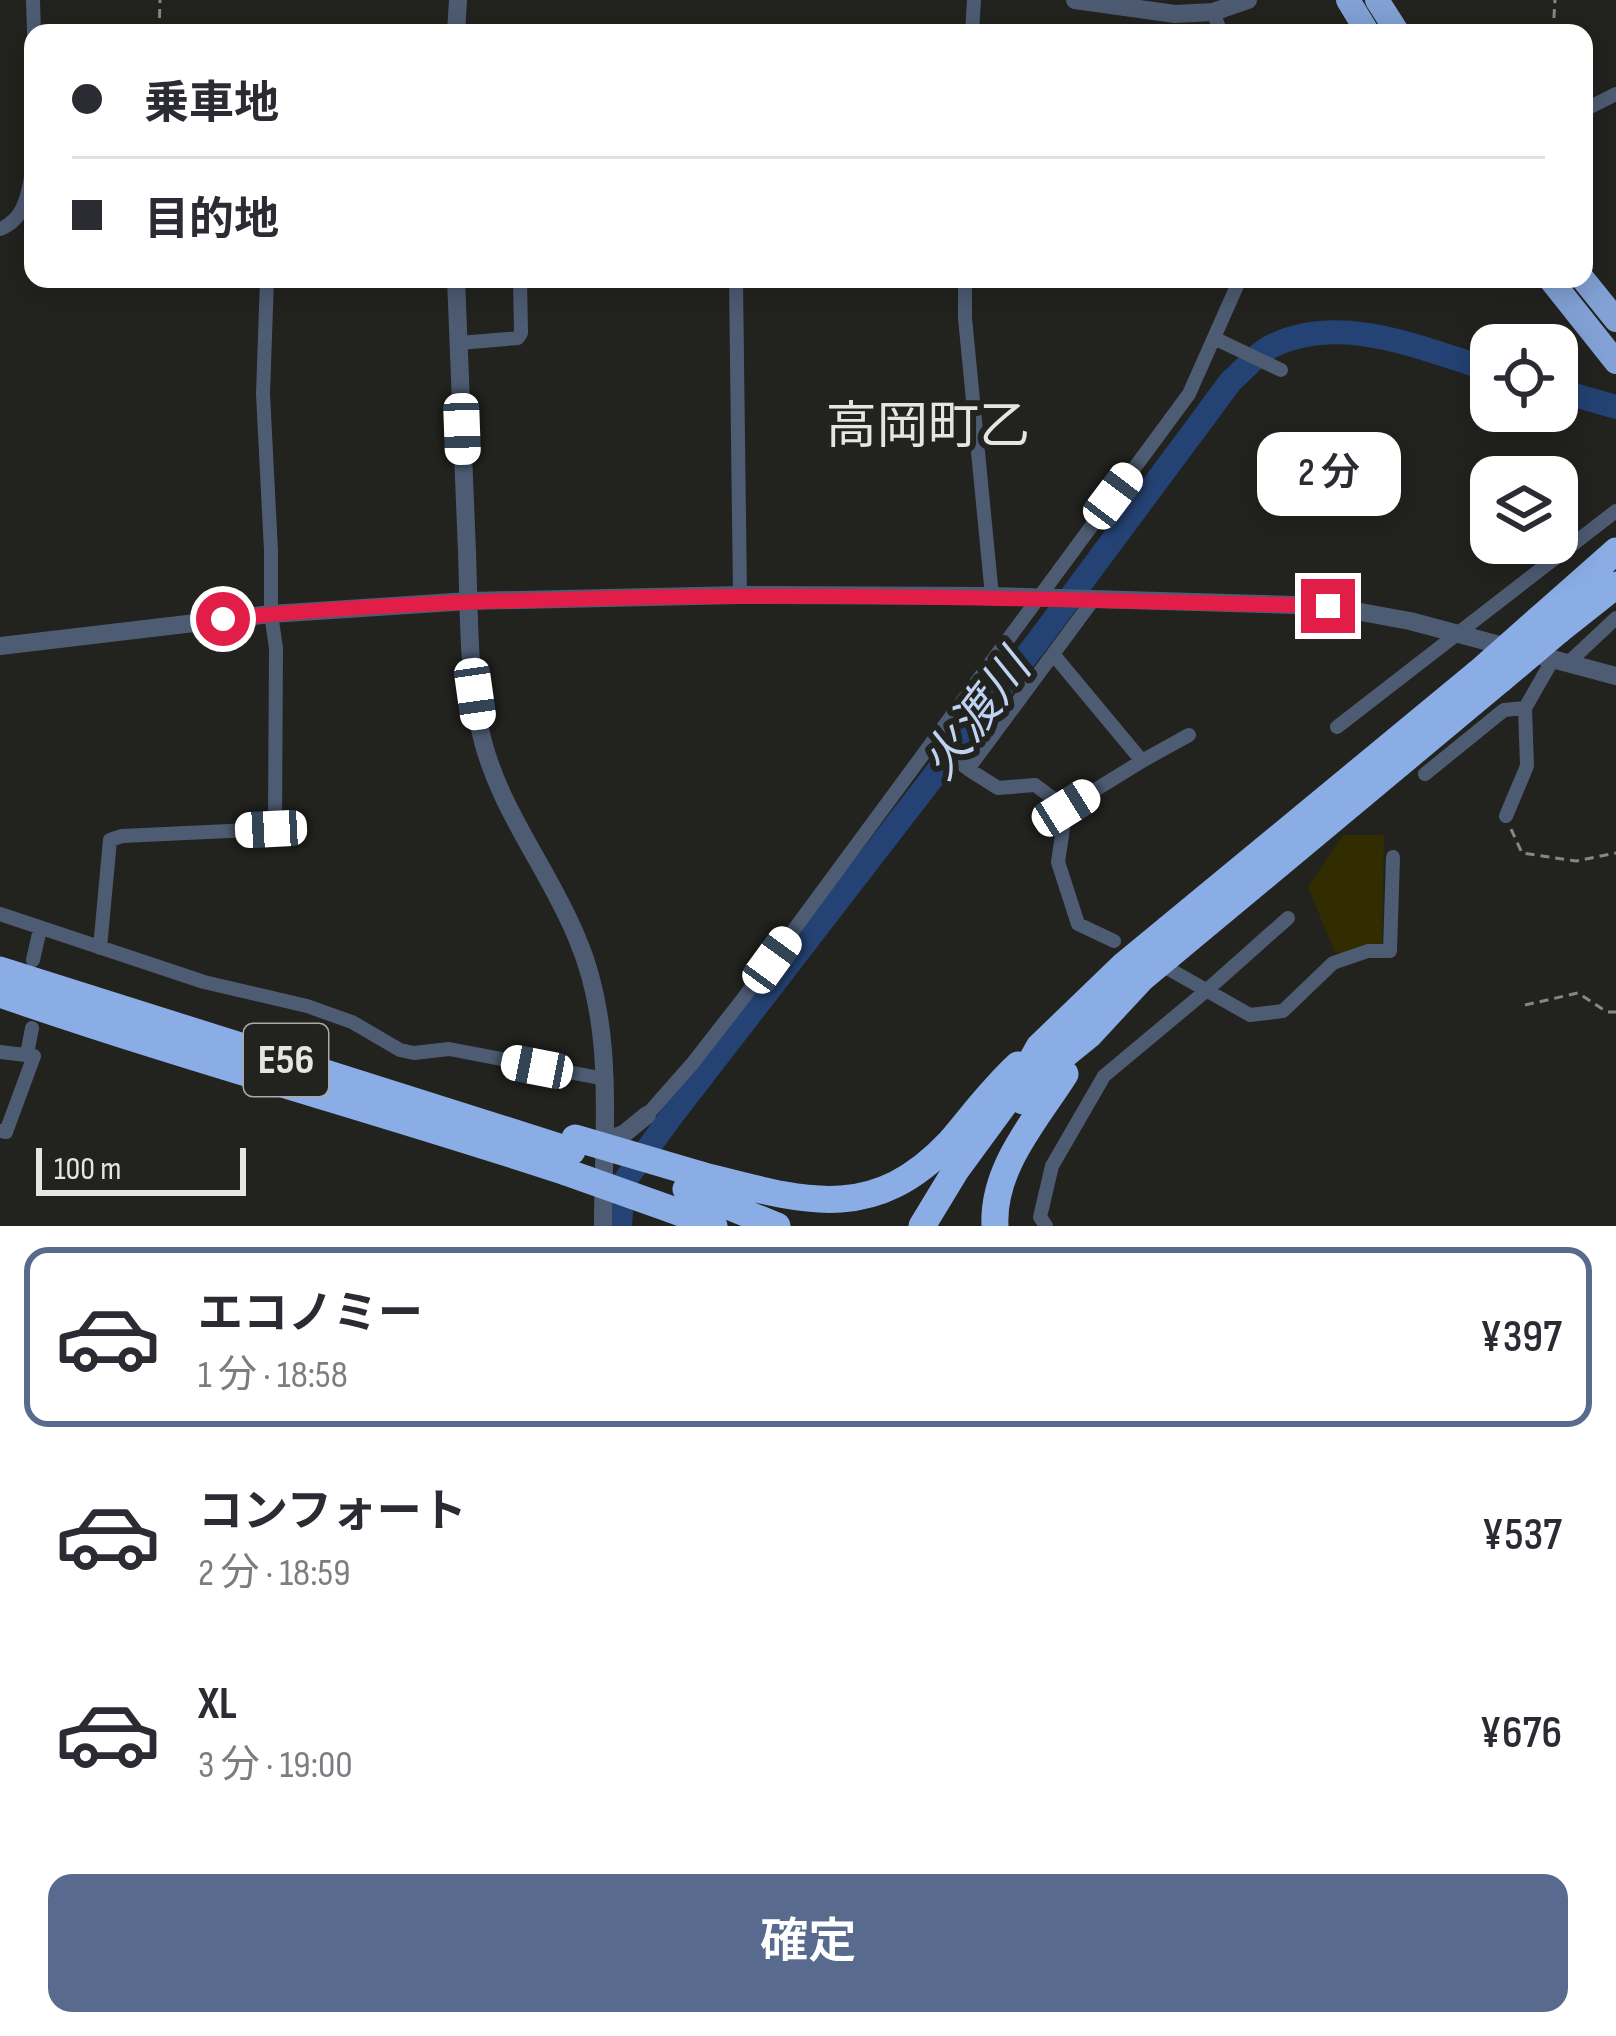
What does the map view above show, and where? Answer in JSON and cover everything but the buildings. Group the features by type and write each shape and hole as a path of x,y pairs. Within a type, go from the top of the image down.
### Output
{"highway":[{"path":"1557,288 1616,362"},
{"path":"1590,288 1616,320"},
{"path":"942,1226 998,1132 1052,1065 1089,1035 1141,979 1549,625 1616,551"},
{"path":"1549,625 1616,585"},
{"path":"571,1154 686,1192 785,1196 829,1203 870,1198 915,1174 947,1144 992,1088 1123,966 1489,676"},
{"name":"E56","path":"0,970 416,1100 777,1226"},
{"name":"E56","path":"0,994 408,1120 571,1154"},
{"path":"995,1226 994,1210 1010,1157 1089,1035"},
{"path":"922,1226 1039,1047"},
{"name":"E56","path":"686,1192 714,1226"}],"street":[{"path":"1076,0 1174,14 1213,12 1248,0"},
{"path":"1213,12 1218,24"},
{"path":"0,230 20,215 24,200"},
{"path":"100,948 110,840 271,829 275,824 276,648 263,394 267,288"},
{"path":"456,288 479,727 505,802 578,940 597,1006 604,1079 602,1223 581,1226"},
{"path":"459,344 518,338 520,288"},
{"path":"736,288 740,596"},
{"path":"965,288 992,596"},
{"path":"604,1142 625,1133 692,1064 935,745 1189,394 1236,288"},
{"path":"1216,339 1281,370"},
{"path":"1337,727 1616,511"},
{"path":"0,646 271,614 469,601 992,596 1328,606 1410,621 1616,676"},
{"path":"965,766 1053,654 1087,600"},
{"path":"1506,816 1527,766 1525,708 1559,662 1616,618"},
{"path":"1053,654 1142,761"},
{"path":"1425,774 1504,710 1525,708"},
{"path":"1114,940 1078,923 1058,862 1066,808 1189,735"},
{"path":"935,745 998,788 1035,785 1066,808"},
{"path":"1169,969 1250,1015 1283,1011 1333,963 1368,951 1390,951 1393,857"},
{"path":"0,914 204,982 307,1006 352,1022 400,1050 448,1049 604,1079"},
{"path":"1046,1226 1040,1216 1052,1166 1104,1076 1288,918"},
{"path":"33,961 40,929"},
{"path":"27,1054 32,1028"},
{"path":"0,1052 34,1056 6,1132 0,1131"}],"path":[{"path":"1506,816 1522,853 1576,861 1616,853"},
{"path":"1525,1005 1578,993 1607,1012 1616,1012"}],"shaded area":[{"path":"1343,835 1384,835 1382,945 1335,953 1308,887"}],"waterway":[{"name":"火渡川","path":"613,1197 1231,381 1274,345 1328,332 1383,338 1470,363"},
{"name":"火渡川","path":"1578,396 1616,407"},
{"name":"火渡川","path":"620,1226 623,1185"}],"district":[{"name":"高岡町乙","path":"928,427"}],"route":[{"path":"223,619 469,601 740,596 992,596 1328,606"}]}
